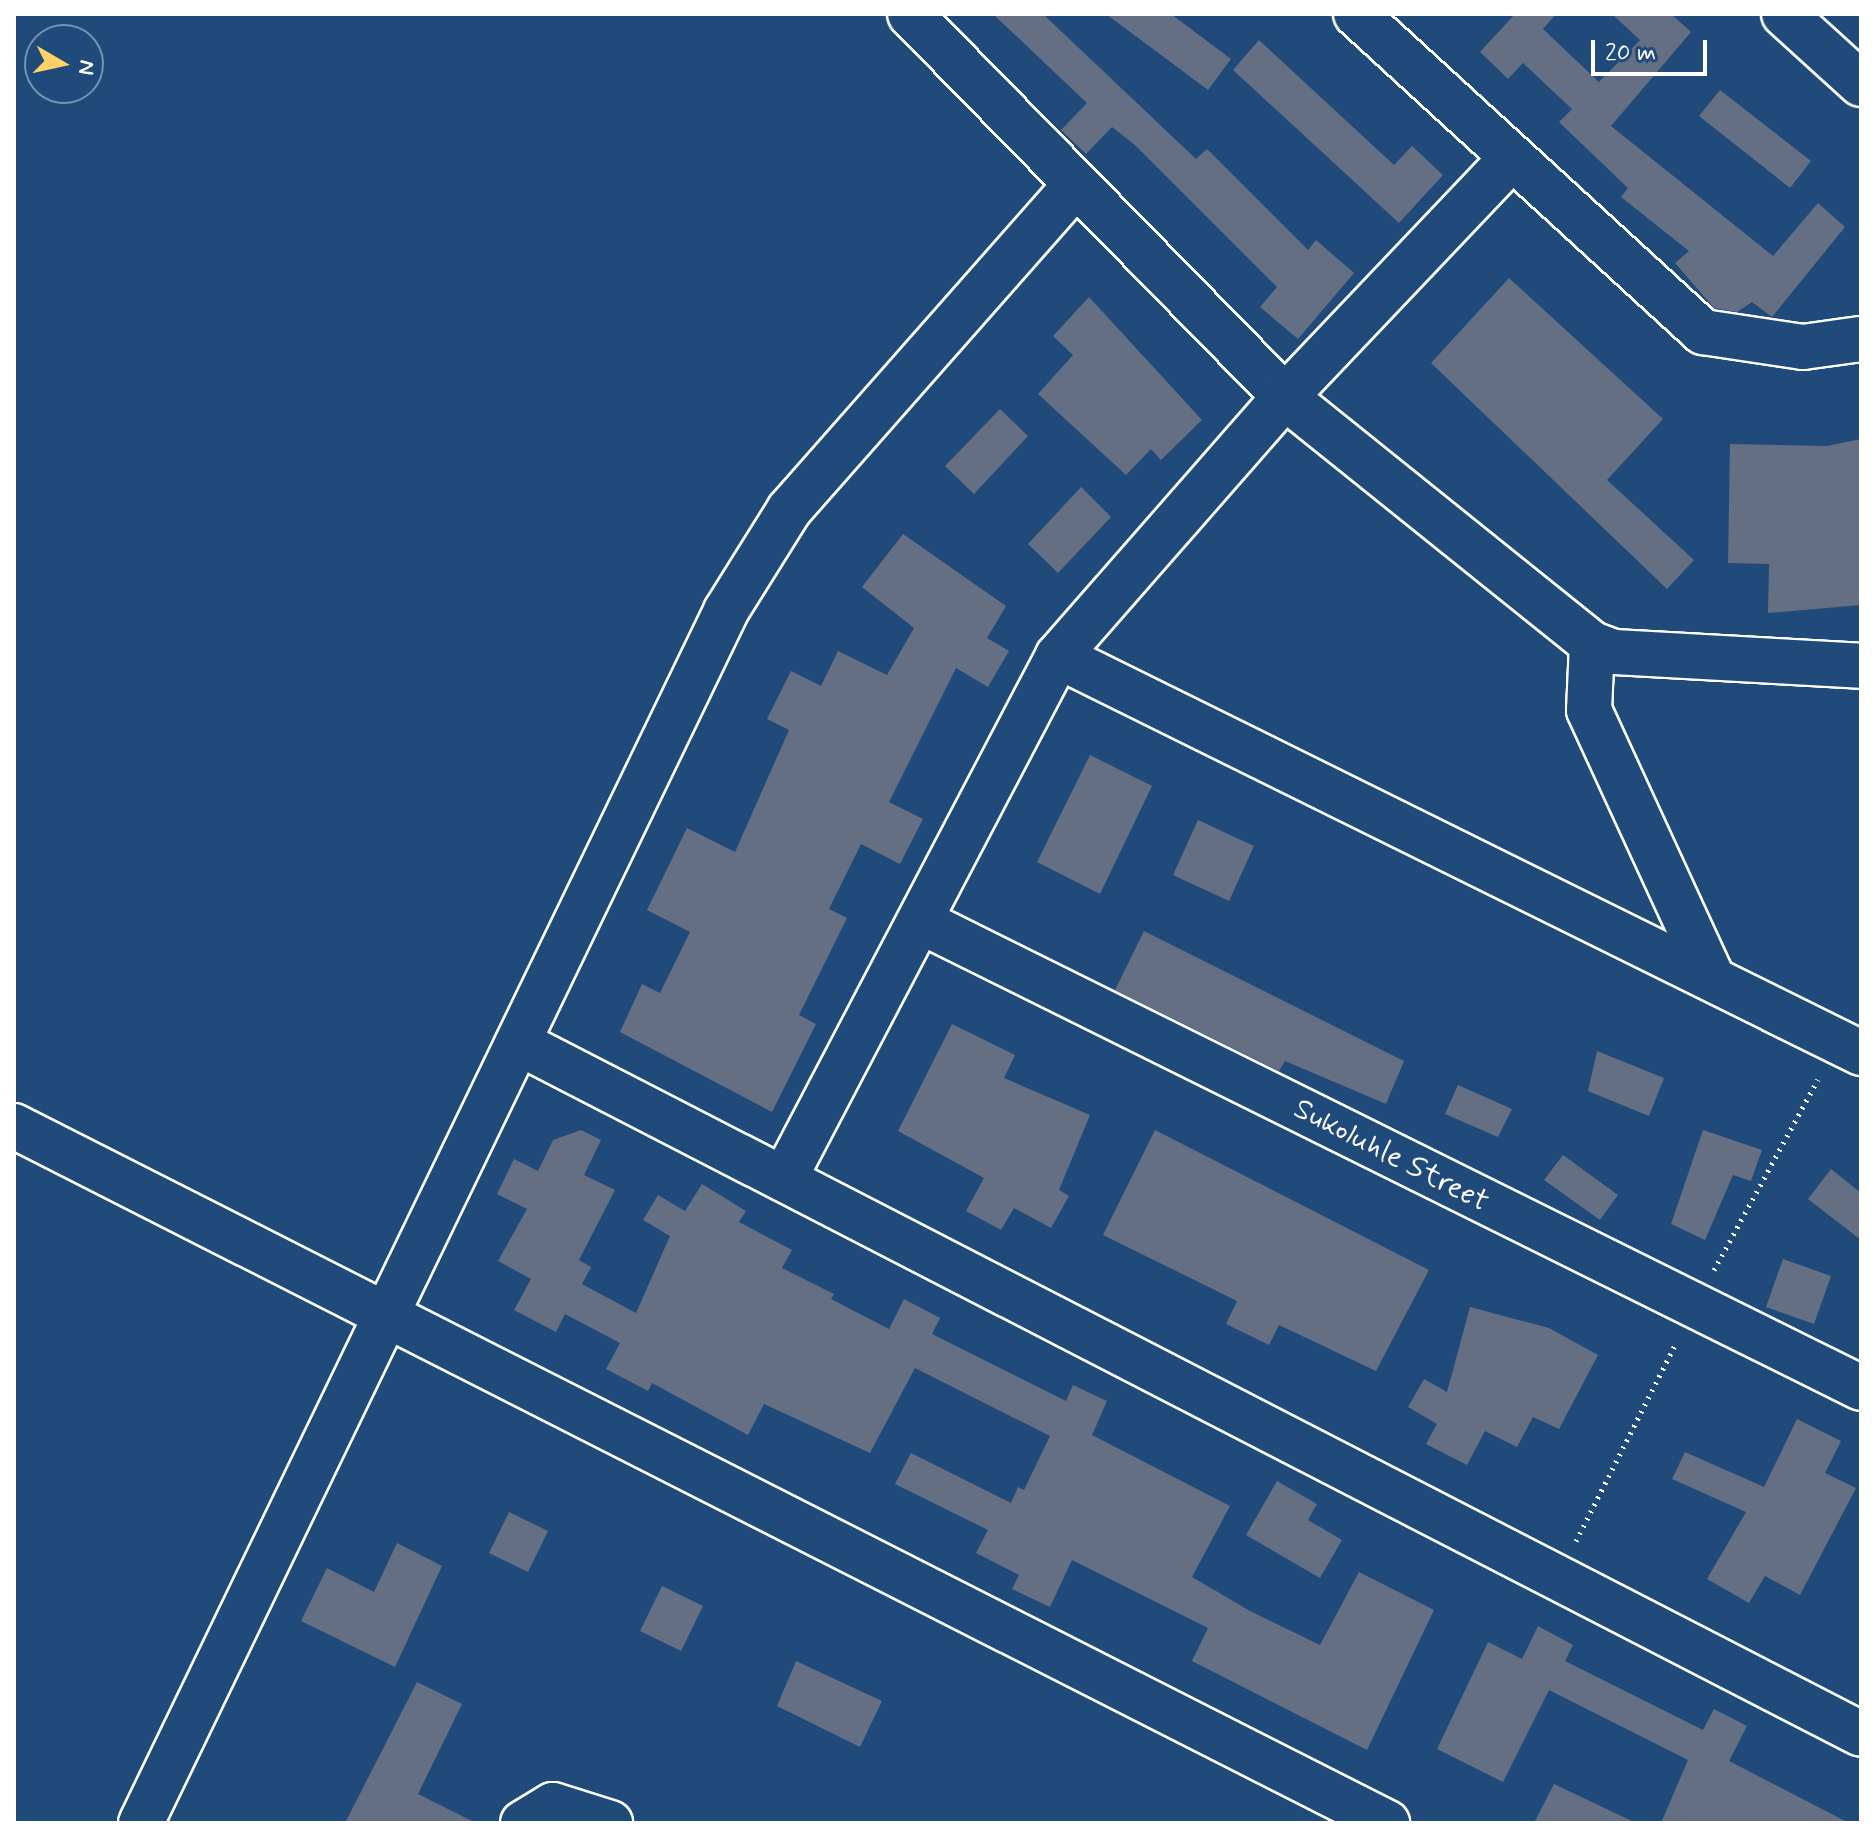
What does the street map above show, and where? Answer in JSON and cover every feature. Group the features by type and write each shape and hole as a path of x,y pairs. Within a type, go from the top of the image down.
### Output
{"street":[{"path":"910,14 1075,186 1285,397 1592,644 1614,652 1861,666"},
{"path":"1356,14 1703,332 1803,347 1861,339"},
{"path":"1784,14 1861,84"},
{"path":"784,1179 922,922 1058,656 1285,397 1511,159"},
{"path":"141,1823 726,611 789,510 1075,186"},
{"path":"1592,644 1589,710 1712,978"},
{"path":"1058,656 1712,978 1857,1044"},
{"name":"Sukoluhle Street","path":"922,922 1861,1388"},
{"path":"519,1043 1861,1734"},
{"path":"14,1126 383,1317 1387,1823"},
{"path":"523,1823 553,1805 610,1823"}],"building":[{"path":"993,14 1043,14 1196,159 1207,149 1308,250 1316,240 1354,273 1298,339 1260,307 1277,287 1135,145 1112,127 1086,154 1061,130 1087,103"},
{"path":"1106,14 1171,14 1231,59 1208,90"},
{"path":"1515,14 1556,14 1543,29 1599,82 1640,40 1612,14 1671,14 1691,32 1611,126 1773,256 1818,203 1845,227 1772,317 1752,302 1737,312 1714,308 1675,263 1689,251 1621,197 1628,188 1559,122 1572,109 1523,63 1508,79 1480,52"},
{"path":"1259,40 1394,165 1412,146 1443,175 1399,223 1233,70"},
{"path":"1720,90 1811,161 1790,188 1699,116"},
{"path":"1509,278 1663,419 1607,480 1694,560 1667,589 1431,363"},
{"path":"1089,297 1202,420 1161,460 1151,449 1126,475 1038,394 1073,355 1053,336"},
{"path":"1000,409 1028,436 974,494 945,466"},
{"path":"1861,439 1861,605 1768,613 1769,564 1728,563 1730,444 1827,446"},
{"path":"1081,487 1111,517 1058,573 1028,544"},
{"path":"903,534 1006,606 987,638 1009,651 988,687 956,668 889,802 923,819 900,864 861,844 829,909 847,918 799,1015 816,1024 772,1112 620,1032 642,984 660,993 690,932 647,910 687,828 735,852 789,730 767,719 791,671 821,686 838,651 887,675 914,628 862,587"},
{"path":"1090,755 1152,786 1100,894 1037,862"},
{"path":"1198,820 1254,846 1229,901 1173,875"},
{"path":"1144,931 1404,1061 1386,1104 1285,1061 1279,1071 1115,990"},
{"path":"952,1024 1015,1055 1004,1078 1090,1115 1059,1190 1069,1196 1051,1228 1014,1208 1001,1230 966,1211 984,1178 898,1131"},
{"path":"1597,1051 1664,1078 1649,1116 1588,1091"},
{"path":"1458,1085 1512,1109 1498,1137 1445,1114"},
{"path":"581,1130 601,1140 584,1175 615,1190 579,1260 591,1267 582,1284 636,1313 670,1236 643,1220 658,1195 685,1211 702,1184 746,1211 739,1222 792,1250 782,1268 834,1294 831,1299 889,1329 904,1299 940,1318 932,1334 1066,1401 1073,1385 1107,1401 1092,1435 1230,1506 1192,1577 1250,1611 1320,1645 1359,1572 1434,1610 1367,1750 1192,1661 1208,1628 1072,1560 1050,1607 1012,1589 1019,1575 976,1553 988,1530 895,1484 911,1453 1011,1503 1018,1487 1024,1490 1050,1436 915,1368 870,1453 764,1404 748,1435 652,1383 648,1391 606,1369 620,1343 565,1314 556,1332 514,1310 531,1279 498,1261 527,1209 497,1194 514,1159 538,1171 553,1140"},
{"path":"1155,1130 1429,1270 1376,1371 1279,1325 1269,1345 1226,1324 1237,1301 1103,1235"},
{"path":"1703,1130 1762,1150 1751,1181 1733,1175 1705,1240 1671,1224"},
{"path":"1563,1155 1618,1195 1600,1220 1544,1180"},
{"path":"1831,1169 1861,1193 1861,1240 1808,1199"},
{"path":"1783,1259 1831,1276 1814,1324 1766,1307"},
{"path":"1470,1307 1549,1328 1598,1355 1559,1429 1533,1417 1517,1447 1485,1431 1467,1465 1426,1444 1437,1424 1408,1407 1424,1379 1447,1392"},
{"path":"1797,1419 1841,1441 1825,1473 1856,1488 1800,1595 1765,1576 1749,1603 1707,1579 1746,1512 1672,1479 1685,1452 1764,1487"},
{"path":"1277,1481 1317,1504 1308,1520 1342,1540 1320,1578 1246,1535"},
{"path":"509,1512 548,1531 528,1572 489,1553"},
{"path":"397,1543 442,1566 395,1667 301,1621 327,1568 374,1592"},
{"path":"662,1586 703,1606 681,1651 640,1631"},
{"path":"1538,1626 1573,1645 1565,1661 1703,1730 1714,1709 1747,1726 1729,1761 1849,1823 1661,1823 1688,1760 1549,1690 1503,1782 1437,1749 1488,1642 1522,1659"},
{"path":"796,1661 882,1701 860,1747 777,1706"},
{"path":"417,1682 462,1704 418,1794 476,1823 345,1823"},
{"path":"1554,1784 1636,1823 1534,1823"}]}
